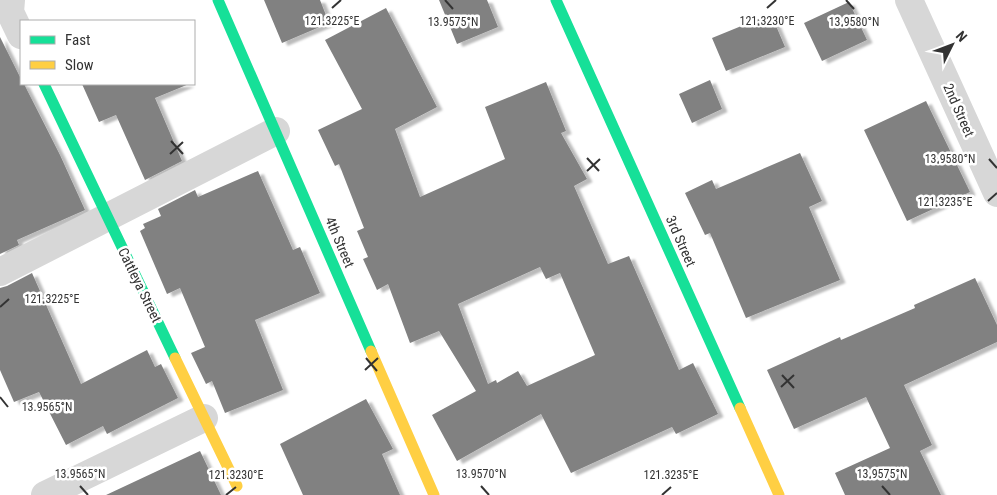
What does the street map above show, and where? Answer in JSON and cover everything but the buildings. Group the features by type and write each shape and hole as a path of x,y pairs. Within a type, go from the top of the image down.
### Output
{"street":[{"name":"4th Street","path":"218,0 434,495"},
{"name":"3rd Street","path":"556,0 780,495"},
{"name":"2nd Street","path":"909,0 997,193"},
{"name":"Cattleya Street","path":"44,85 237,486"},
{"path":"0,272 276,131"},
{"path":"45,495 204,418"}],"traffic: fast":[{"path":"218,0 371,351"},
{"path":"556,0 740,408"},
{"path":"44,85 175,358"}],"traffic: slow":[{"path":"371,351 434,495"},
{"path":"175,358 237,486"},
{"path":"740,408 779,495"}]}
